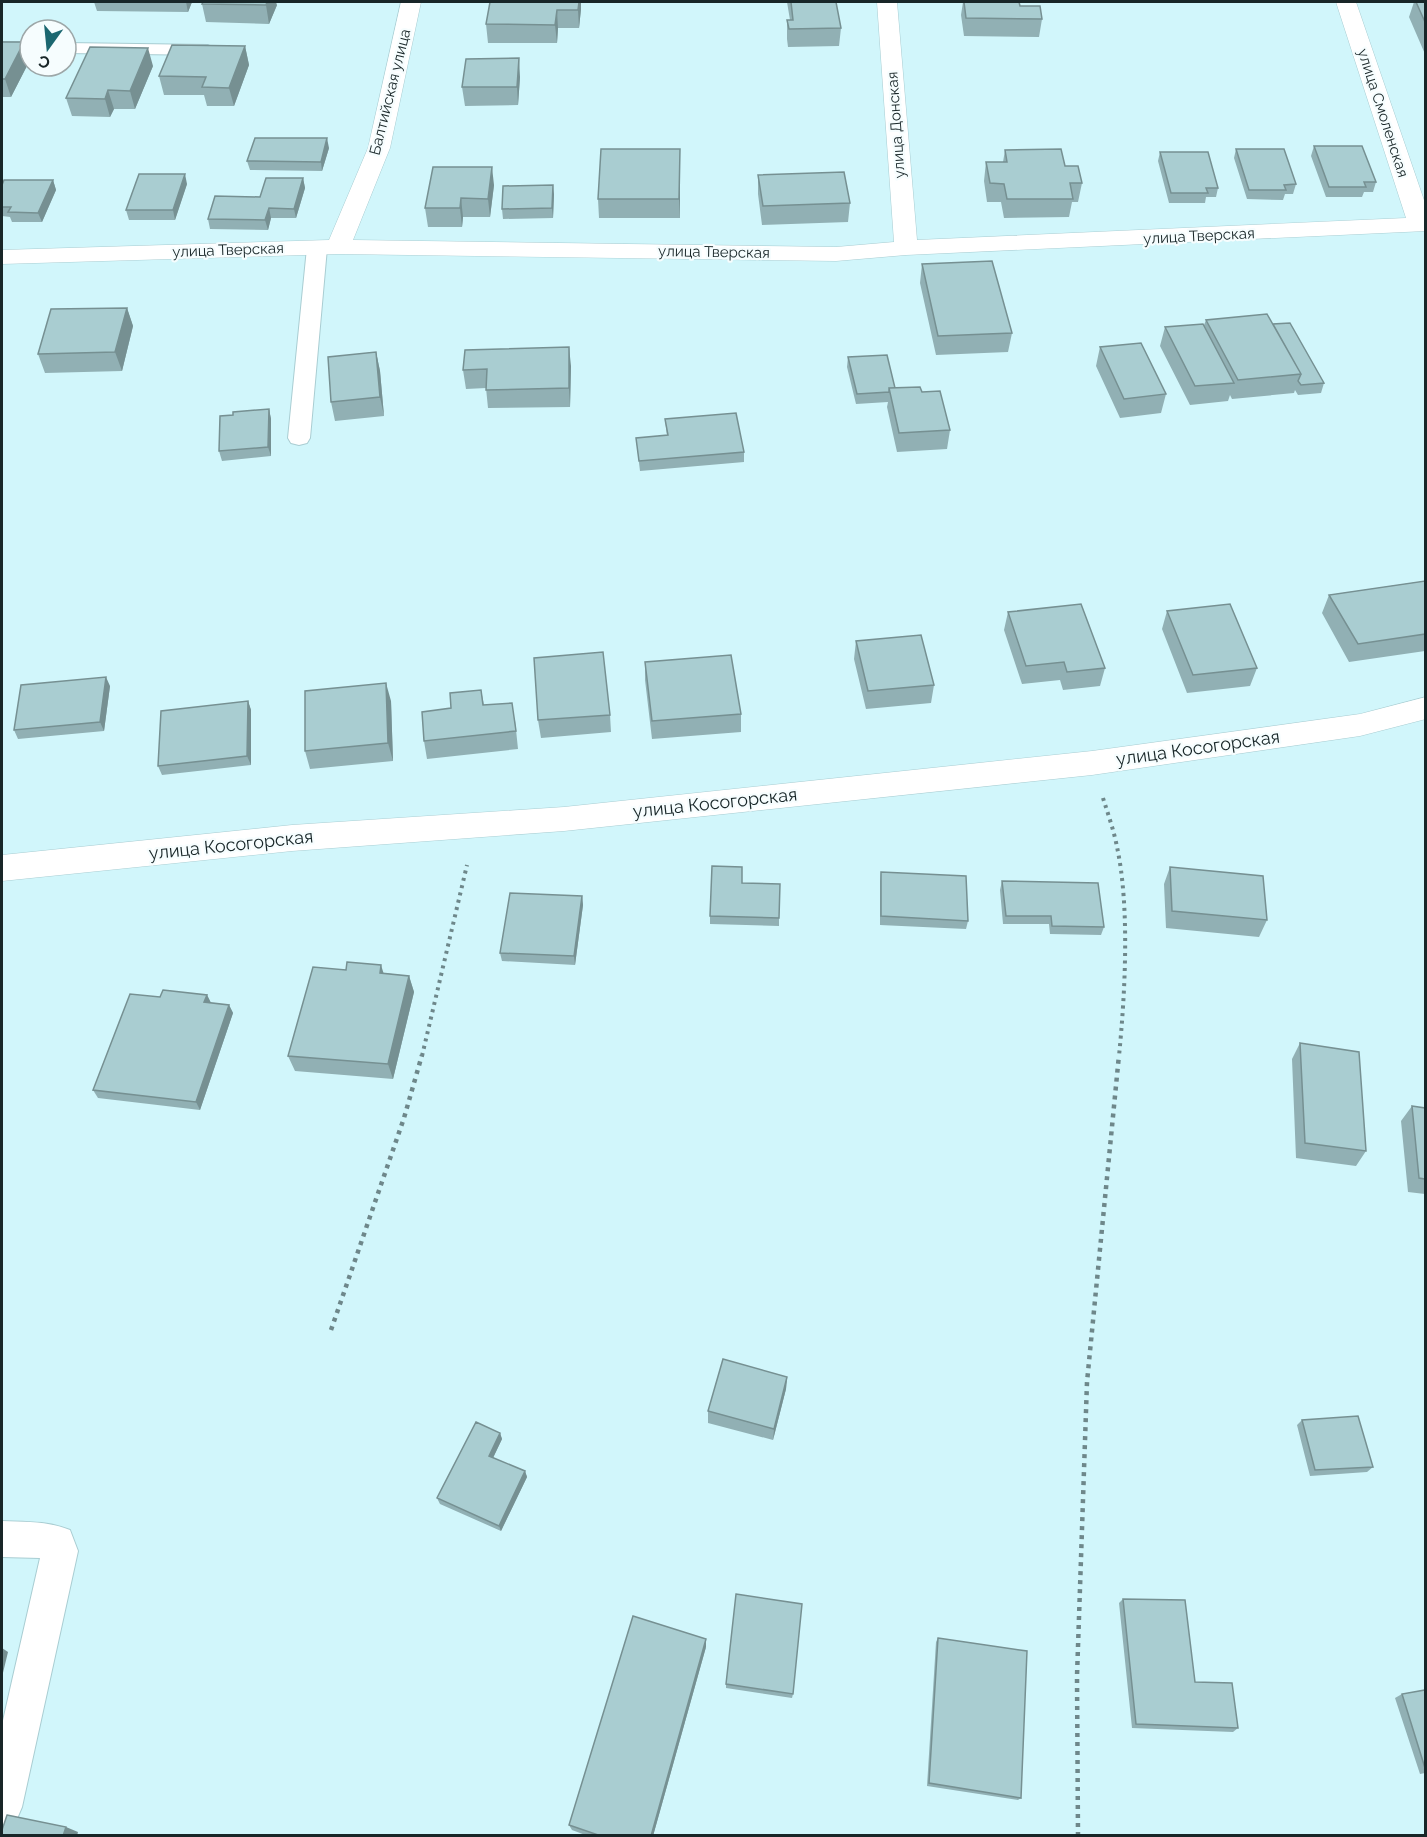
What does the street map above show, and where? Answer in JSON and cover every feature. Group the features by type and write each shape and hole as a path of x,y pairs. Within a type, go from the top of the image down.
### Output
{"street":[{"name":"Балтийская улица","path":"327,247 379,147 411,2"},
{"name":"улица Донская","path":"887,2 906,248"},
{"name":"улица Смоленская","path":"1346,2 1423,224"},
{"name":"улица Тверская","path":"2,257 327,247 836,254 906,248 1423,224"},
{"name":"улица Косогорская","path":"2,868 292,838 564,819 1092,763 1360,725 1425,708"}],"lane":[{"path":"2,47 18,48"},
{"path":"78,48 228,50"},
{"path":"299,438 327,247"},
{"path":"2,1539 47,1540 57,1543 60,1551 2,1807"}],"path":[{"path":"1078,1836 1077,1676 1087,1382 1123,990 1123,887 1117,847 1092,763"},
{"path":"331,1330 404,1118 431,1024 465,879 472,825"}],"building":[{"path":"203,2 267,2 266,5 202,4"},
{"path":"490,2 579,2 578,10 557,10 555,25 486,24"},
{"path":"791,2 836,2 841,28 789,29 787,20 793,20"},
{"path":"964,2 1019,2 1020,6 1040,6 1042,19 966,18"},
{"path":"1416,2 1425,2 1425,22"},
{"path":"2,42 18,42 18,54 5,79 2,79"},
{"path":"172,45 245,46 229,88 202,87 206,77 159,76"},
{"path":"90,47 148,48 130,91 108,90 105,99 66,98 75,78 78,78 78,72"},
{"path":"519,58 517,87 462,87 466,59"},
{"path":"255,138 327,138 321,162 247,161"},
{"path":"1314,146 1362,146 1376,182 1364,182 1366,187 1329,187"},
{"path":"601,149 680,149 679,199 598,199"},
{"path":"1061,149 1065,166 1078,166 1082,183 1070,183 1073,199 1007,199 1004,184 990,183 986,162 1007,162 1005,150"},
{"path":"1236,149 1284,149 1296,184 1284,185 1286,190 1249,190"},
{"path":"1160,152 1208,152 1218,188 1206,188 1208,193 1171,193"},
{"path":"433,167 492,167 488,199 461,198 460,208 425,208"},
{"path":"844,172 850,203 763,206 758,175"},
{"path":"139,174 185,174 173,210 126,210"},
{"path":"266,178 303,178 294,209 269,208 265,220 208,219 215,196 260,197"},
{"path":"4,180 53,180 38,213 8,212 11,207 2,207"},
{"path":"553,185 552,208 502,209 503,186"},
{"path":"992,261 1012,333 938,336 922,264"},
{"path":"127,308 115,352 38,354 51,309"},
{"path":"1267,314 1301,374 1238,380 1206,320"},
{"path":"1290,323 1324,383 1301,385 1298,381 1301,374 1273,324"},
{"path":"1203,324 1234,383 1195,386 1165,327"},
{"path":"1141,343 1166,394 1124,399 1100,347"},
{"path":"569,347 569,388 486,390 487,369 463,370 465,350"},
{"path":"376,352 380,397 331,402 328,357"},
{"path":"887,355 895,388 889,388 889,392 857,394 848,357"},
{"path":"920,387 922,392 940,391 950,430 899,433 889,388"},
{"path":"269,409 268,447 219,451 220,416 233,415 233,412"},
{"path":"736,413 744,452 639,461 636,438 668,435 665,419"},
{"path":"1425,581 1425,634 1358,644 1329,595"},
{"path":"1081,604 1105,668 1067,672 1064,662 1026,666 1008,612"},
{"path":"1230,604 1257,668 1193,675 1167,611"},
{"path":"921,635 934,685 868,691 856,641"},
{"path":"603,652 610,715 538,720 534,658"},
{"path":"731,655 741,714 652,721 645,662"},
{"path":"106,677 100,722 14,730 21,685"},
{"path":"386,683 388,743 305,751 305,691"},
{"path":"481,690 483,705 512,703 516,731 424,741 422,712 451,708 450,693"},
{"path":"248,701 247,756 158,766 161,711"},
{"path":"712,866 742,867 742,883 780,884 779,918 710,916"},
{"path":"1170,867 1263,876 1267,920 1172,911"},
{"path":"881,872 966,876 968,921 881,916"},
{"path":"1002,881 1098,883 1104,927 1052,926 1051,916 1006,916"},
{"path":"510,893 582,896 574,956 500,953"},
{"path":"347,962 381,965 380,973 409,976 388,1064 288,1056 313,967 346,970"},
{"path":"163,990 207,995 204,1002 229,1005 196,1102 93,1090 130,994 160,997"},
{"path":"1300,1043 1359,1052 1366,1151 1305,1143"},
{"path":"1412,1106 1425,1108 1425,1179 1419,1178"},
{"path":"723,1359 787,1377 774,1429 708,1411"},
{"path":"1358,1416 1373,1467 1315,1470 1302,1420"},
{"path":"476,1422 500,1433 489,1456 525,1471 499,1526 437,1498"},
{"path":"736,1594 802,1604 793,1694 726,1684"},
{"path":"1123,1599 1185,1600 1195,1682 1232,1683 1238,1728 1136,1724"},
{"path":"633,1616 706,1639 651,1836 601,1836 569,1825"},
{"path":"938,1638 1027,1651 1021,1798 929,1783"},
{"path":"1425,1690 1425,1768 1402,1694"},
{"path":"7,1815 66,1827 63,1836 2,1836"}]}
